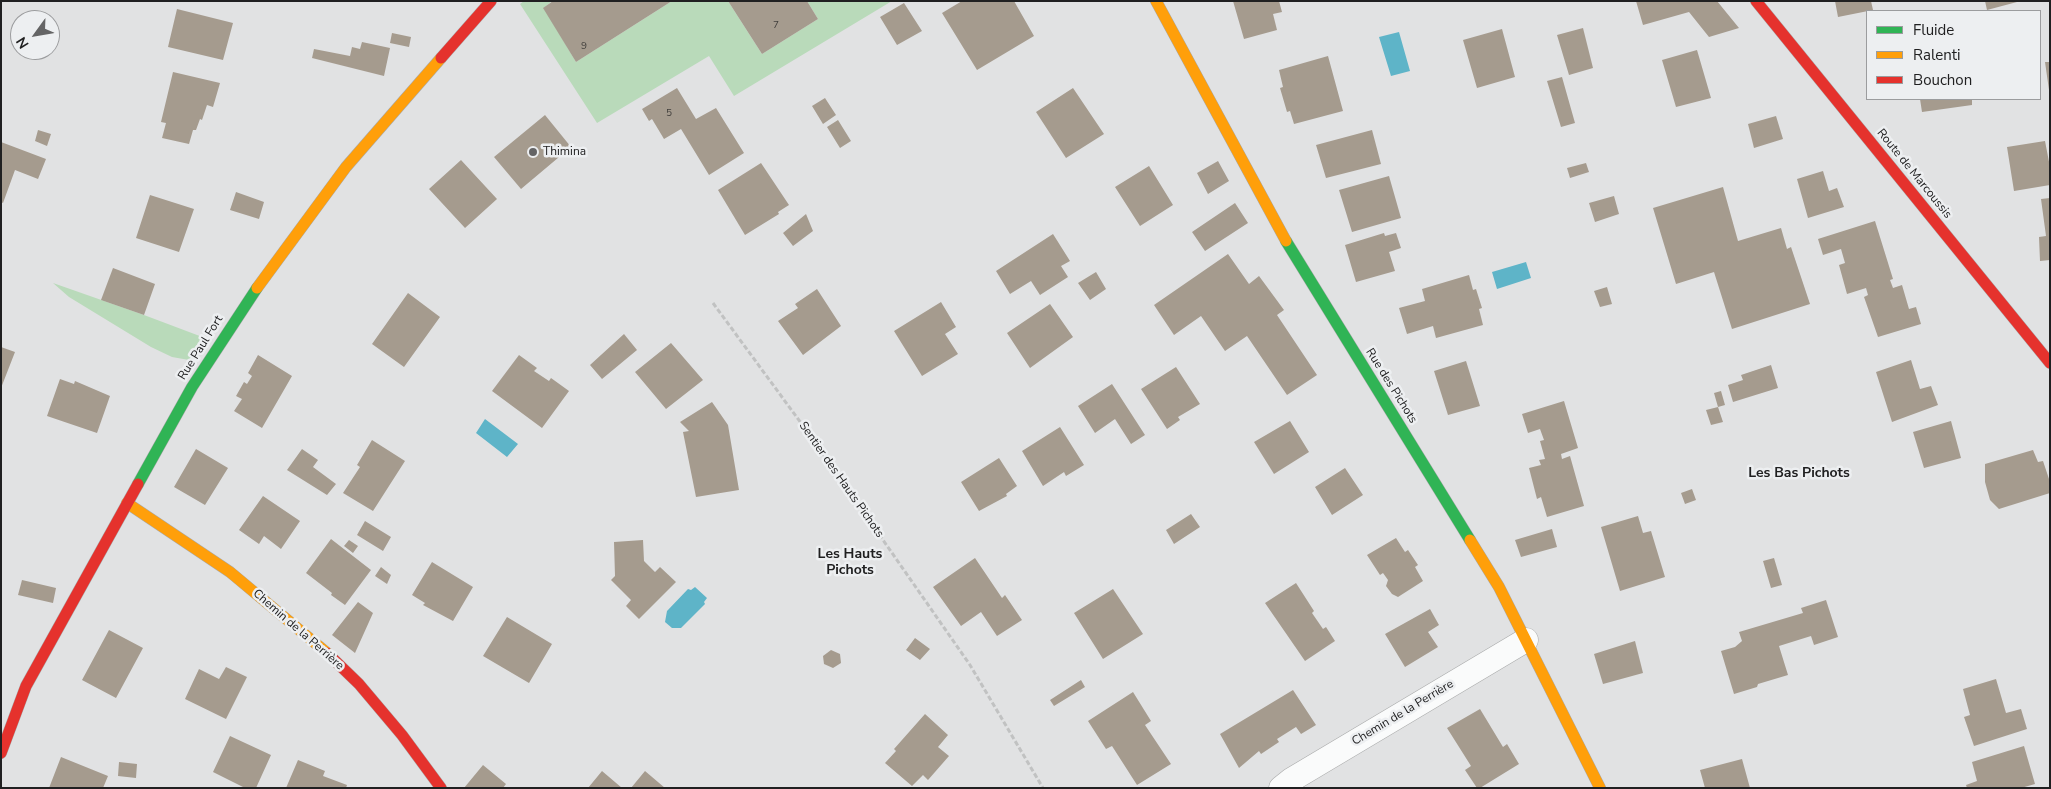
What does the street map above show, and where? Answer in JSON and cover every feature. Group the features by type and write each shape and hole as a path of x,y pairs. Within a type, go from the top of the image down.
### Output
{"street":[{"name":"Rue Paul Fort","path":"1,753 26,686 192,387 243,306 346,167 490,1"},
{"name":"Rue des Pichots","path":"1156,1 1294,256 1494,579 1600,788"},
{"name":"Route de Marcoussis","path":"1756,1 2050,363"},
{"name":"Chemin de la Perrière","path":"127,503 230,572 316,642 359,684 402,735 441,788"},
{"name":"Chemin de la Perrière","path":"1281,788 1291,780 1526,640"}],"path":[{"name":"Sentier des Hauts Pichots","path":"713,303 812,438 960,650 1043,788"}],"green space":[{"path":"524,1 552,1 544,8 576,62 672,1 728,1 762,54 818,19 807,1 892,1 734,96 709,56 597,123 520,4"},
{"path":"53,283 205,338 189,360 172,357 151,347 69,297"}],"water":[{"path":"1399,32 1410,71 1391,76 1379,37"},
{"path":"1526,262 1531,278 1497,289 1492,272"},
{"path":"485,419 518,444 507,457 476,433"},
{"path":"695,587 707,598 704,602 705,604 681,628 672,628 665,622 667,611 688,589 691,590"}],"building":[{"path":"553,1 672,1 576,62 543,8"},
{"path":"728,1 807,1 818,19 762,54"},
{"path":"962,1 1014,1 1034,36 977,70 942,13"},
{"path":"1233,1 1279,1 1282,12 1273,14 1277,30 1244,39"},
{"path":"1636,1 1717,1 1739,28 1709,37 1689,12 1643,25"},
{"path":"1835,1 1871,1 1873,10 1838,17"},
{"path":"1985,1 2017,1 2017,2 1987,10"},
{"path":"904,3 922,31 897,45 880,17"},
{"path":"177,9 233,23 223,60 168,47"},
{"path":"1583,28 1593,68 1569,75 1557,35"},
{"path":"1502,29 1515,77 1477,88 1463,40"},
{"path":"392,33 411,37 409,47 390,43"},
{"path":"362,42 390,48 384,76 312,58 314,49 350,56 352,47 360,49"},
{"path":"1697,50 1711,98 1676,107 1662,60"},
{"path":"1328,56 1343,111 1294,124 1290,111 1287,112 1280,88 1283,87 1279,70"},
{"path":"2045,62 2050,62 2049,90"},
{"path":"173,72 220,83 213,107 207,105 202,120 200,119 196,130 193,130 189,144 162,138 166,123 161,122"},
{"path":"1562,77 1575,123 1561,127 1547,81"},
{"path":"677,88 696,119 716,108 744,153 709,175 681,129 664,139 652,119 649,121 642,109"},
{"path":"1073,88 1104,134 1066,158 1036,112"},
{"path":"825,98 836,115 823,124 812,106"},
{"path":"1920,100 1972,100 1972,105 1922,112"},
{"name":"Thimina","path":"545,115 571,147 521,189 494,157"},
{"path":"1776,116 1783,139 1754,148 1748,124"},
{"path":"838,120 851,141 840,148 827,127"},
{"path":"38,130 51,134 47,146 35,141"},
{"path":"1372,130 1381,164 1326,178 1316,145"},
{"path":"2045,141 2050,167 2050,185 2014,191 2007,147"},
{"path":"1,142 46,159 38,179 15,170 3,203 1,202"},
{"path":"461,160 497,199 465,228 429,189"},
{"path":"1218,161 1229,181 1208,194 1197,173"},
{"path":"761,163 789,205 778,212 779,214 745,235 718,190"},
{"path":"1586,163 1589,172 1570,178 1567,168"},
{"path":"1149,166 1173,205 1140,226 1115,187"},
{"path":"1823,171 1829,191 1837,188 1844,207 1808,218 1797,179"},
{"path":"1389,176 1401,218 1352,232 1339,190"},
{"path":"1723,187 1738,241 1781,228 1787,249 1791,247 1810,304 1732,329 1714,272 1676,284 1653,208"},
{"path":"236,192 264,202 259,219 230,210"},
{"path":"150,195 194,209 179,252 136,238"},
{"path":"1614,196 1619,214 1595,222 1589,203"},
{"path":"2050,198 2050,260 2040,261 2039,237 2046,236 2041,199"},
{"path":"1235,203 1248,223 1205,251 1192,232"},
{"path":"806,214 813,231 793,246 783,233"},
{"path":"1875,221 1893,279 1890,280 1893,288 1902,285 1909,309 1916,307 1921,324 1878,337 1864,297 1868,295 1866,288 1847,294 1839,265 1845,263 1841,249 1823,255 1818,239"},
{"path":"1384,233 1385,236 1396,233 1401,248 1389,252 1395,271 1356,282 1345,245"},
{"path":"1053,234 1070,261 1061,266 1068,277 1040,295 1031,281 1010,294 996,271"},
{"path":"1228,254 1249,284 1259,276 1284,310 1277,315 1317,375 1287,395 1247,336 1225,351 1201,316 1174,335 1154,305"},
{"path":"113,268 155,284 144,315 101,300"},
{"path":"1096,272 1106,289 1090,300 1078,283"},
{"path":"1469,275 1473,290 1476,289 1482,308 1479,309 1483,325 1436,338 1433,326 1407,334 1399,308 1425,301 1422,289"},
{"path":"1607,287 1612,304 1600,307 1594,291"},
{"path":"817,289 841,326 803,355 778,321 798,308 795,304"},
{"path":"408,293 440,317 404,367 372,344"},
{"path":"941,302 956,327 945,334 958,354 922,376 894,331"},
{"path":"1050,304 1073,337 1030,368 1007,333"},
{"path":"624,334 637,350 602,379 590,365"},
{"path":"671,343 703,380 666,409 635,372"},
{"path":"1,347 15,352 1,388"},
{"path":"258,355 292,376 262,428 234,411 242,399 236,396 244,382 247,384 252,376 248,373"},
{"path":"519,355 537,368 534,371 549,381 551,378 569,391 542,428 492,391"},
{"path":"1911,360 1920,389 1931,386 1938,405 1892,422 1876,372"},
{"path":"1466,361 1480,406 1448,415 1434,371"},
{"path":"1771,365 1778,388 1733,402 1728,385 1743,380 1741,375"},
{"path":"1176,367 1200,404 1178,417 1180,420 1167,429 1141,389"},
{"path":"60,379 74,384 75,381 110,396 97,433 47,416"},
{"path":"1112,384 1145,435 1131,444 1115,419 1095,433 1078,406"},
{"path":"1721,391 1725,405 1718,407 1714,393"},
{"path":"1564,401 1578,448 1561,454 1562,459 1570,456 1584,506 1547,517 1541,497 1537,499 1529,468 1541,465 1539,460 1545,459 1540,441 1544,440 1540,429 1528,433 1522,414"},
{"path":"712,402 728,425 739,490 696,497 683,432 689,431 680,422"},
{"path":"1718,407 1723,422 1711,425 1706,410"},
{"path":"1290,421 1309,452 1274,474 1254,442"},
{"path":"1951,421 1961,458 1924,468 1913,432"},
{"path":"1060,427 1084,465 1066,476 1064,472 1043,486 1022,451"},
{"path":"372,440 405,461 373,511 343,493 360,467 357,465"},
{"path":"196,449 228,468 205,505 174,487"},
{"path":"302,449 318,460 313,467 336,484 327,495 287,470"},
{"path":"2033,450 2038,462 2043,461 2050,482 2050,493 1999,509 1990,500 1985,482 1985,464"},
{"path":"999,458 1017,486 1006,494 1007,496 979,511 961,482"},
{"path":"1345,468 1363,495 1332,515 1315,487"},
{"path":"1692,489 1696,500 1685,504 1681,493"},
{"path":"263,496 300,521 281,549 264,536 259,544 239,530"},
{"path":"1191,514 1200,527 1174,544 1166,530"},
{"path":"1638,516 1643,533 1651,531 1665,577 1620,591 1601,527"},
{"path":"365,521 391,537 383,551 357,535"},
{"path":"1552,529 1557,547 1521,557 1515,540"},
{"path":"1396,538 1405,552 1408,550 1418,565 1415,567 1423,581 1398,597 1392,594 1386,586 1388,580 1383,573 1380,575 1367,555"},
{"path":"331,539 371,570 345,605 306,573"},
{"path":"349,540 358,546 353,553 344,546"},
{"path":"643,540 644,561 655,572 660,567 676,582 639,619 626,606 631,600 611,580 615,576 614,542"},
{"path":"975,558 1002,598 1005,595 1022,620 997,636 981,612 961,626 933,587"},
{"path":"1774,558 1782,585 1771,588 1763,561"},
{"path":"432,562 473,587 453,621 423,605 425,603 412,595"},
{"path":"381,567 391,575 387,584 375,576"},
{"path":"22,580 56,588 53,603 18,595"},
{"path":"1296,583 1314,611 1312,613 1323,629 1326,627 1335,641 1305,661 1265,603"},
{"path":"1113,589 1143,634 1103,659 1074,613"},
{"path":"1826,600 1838,637 1814,645 1811,636 1779,646 1788,675 1734,694 1721,651 1735,647 1742,641 1739,632 1803,613 1801,608"},
{"path":"358,602 373,613 355,653 332,635"},
{"path":"1430,609 1439,625 1428,632 1438,647 1405,667 1385,634"},
{"path":"507,617 552,644 529,683 483,656"},
{"path":"109,630 143,648 116,698 82,680"},
{"path":"915,638 930,649 920,660 906,650"},
{"path":"1635,641 1643,673 1603,684 1594,654"},
{"path":"831,650 840,654 841,663 833,668 824,664 823,656"},
{"path":"226,667 247,677 226,719 185,699 199,669 219,679"},
{"path":"1996,679 2006,713 2021,709 2027,729 1974,746 1964,717 1970,715 1963,689"},
{"path":"1081,680 1085,687 1054,706 1050,700"},
{"path":"1293,690 1316,725 1301,734 1296,727 1277,739 1279,742 1261,754 1259,751 1239,768 1220,734"},
{"path":"1133,692 1151,721 1145,725 1171,764 1137,785 1112,746 1106,749 1088,721"},
{"path":"1480,709 1503,747 1507,744 1519,764 1477,788 1465,770 1471,766 1447,728"},
{"path":"925,714 948,735 938,747 949,756 928,780 923,775 912,786 885,763 896,751 894,749"},
{"path":"230,736 271,755 256,788 245,788 213,772"},
{"path":"2024,746 2035,784 2021,788 1967,788 1966,785 1977,781 1972,762"},
{"path":"61,757 108,776 103,788 49,788"},
{"path":"1742,759 1750,788 1705,788 1700,770"},
{"path":"298,760 325,771 323,776 347,785 346,788 286,788"},
{"path":"119,762 137,764 136,778 118,776"},
{"path":"483,765 506,784 503,788 464,788"},
{"path":"602,771 622,788 588,788"},
{"path":"645,771 665,788 631,788"}],"traffic: fast":[{"path":"1286,241 1470,540"},
{"path":"138,484 192,387 257,288"}],"traffic: slow":[{"path":"1156,1 1286,241"},
{"path":"257,288 346,167 441,58"},
{"path":"127,503 230,572 327,653"},
{"path":"1470,540 1499,587 1600,788"}],"traffic: jam":[{"path":"441,58 491,1"},
{"path":"1756,1 2050,363"},
{"path":"1,753 26,686 138,484"},
{"path":"327,653 359,684 402,735 441,788"}],"place":[{"name":"Thimina","path":"533,152"}],"district":[{"name":"Les Bas Pichots","path":"1799,474"},
{"name":"Les Hauts Pichots","path":"850,564"}]}
